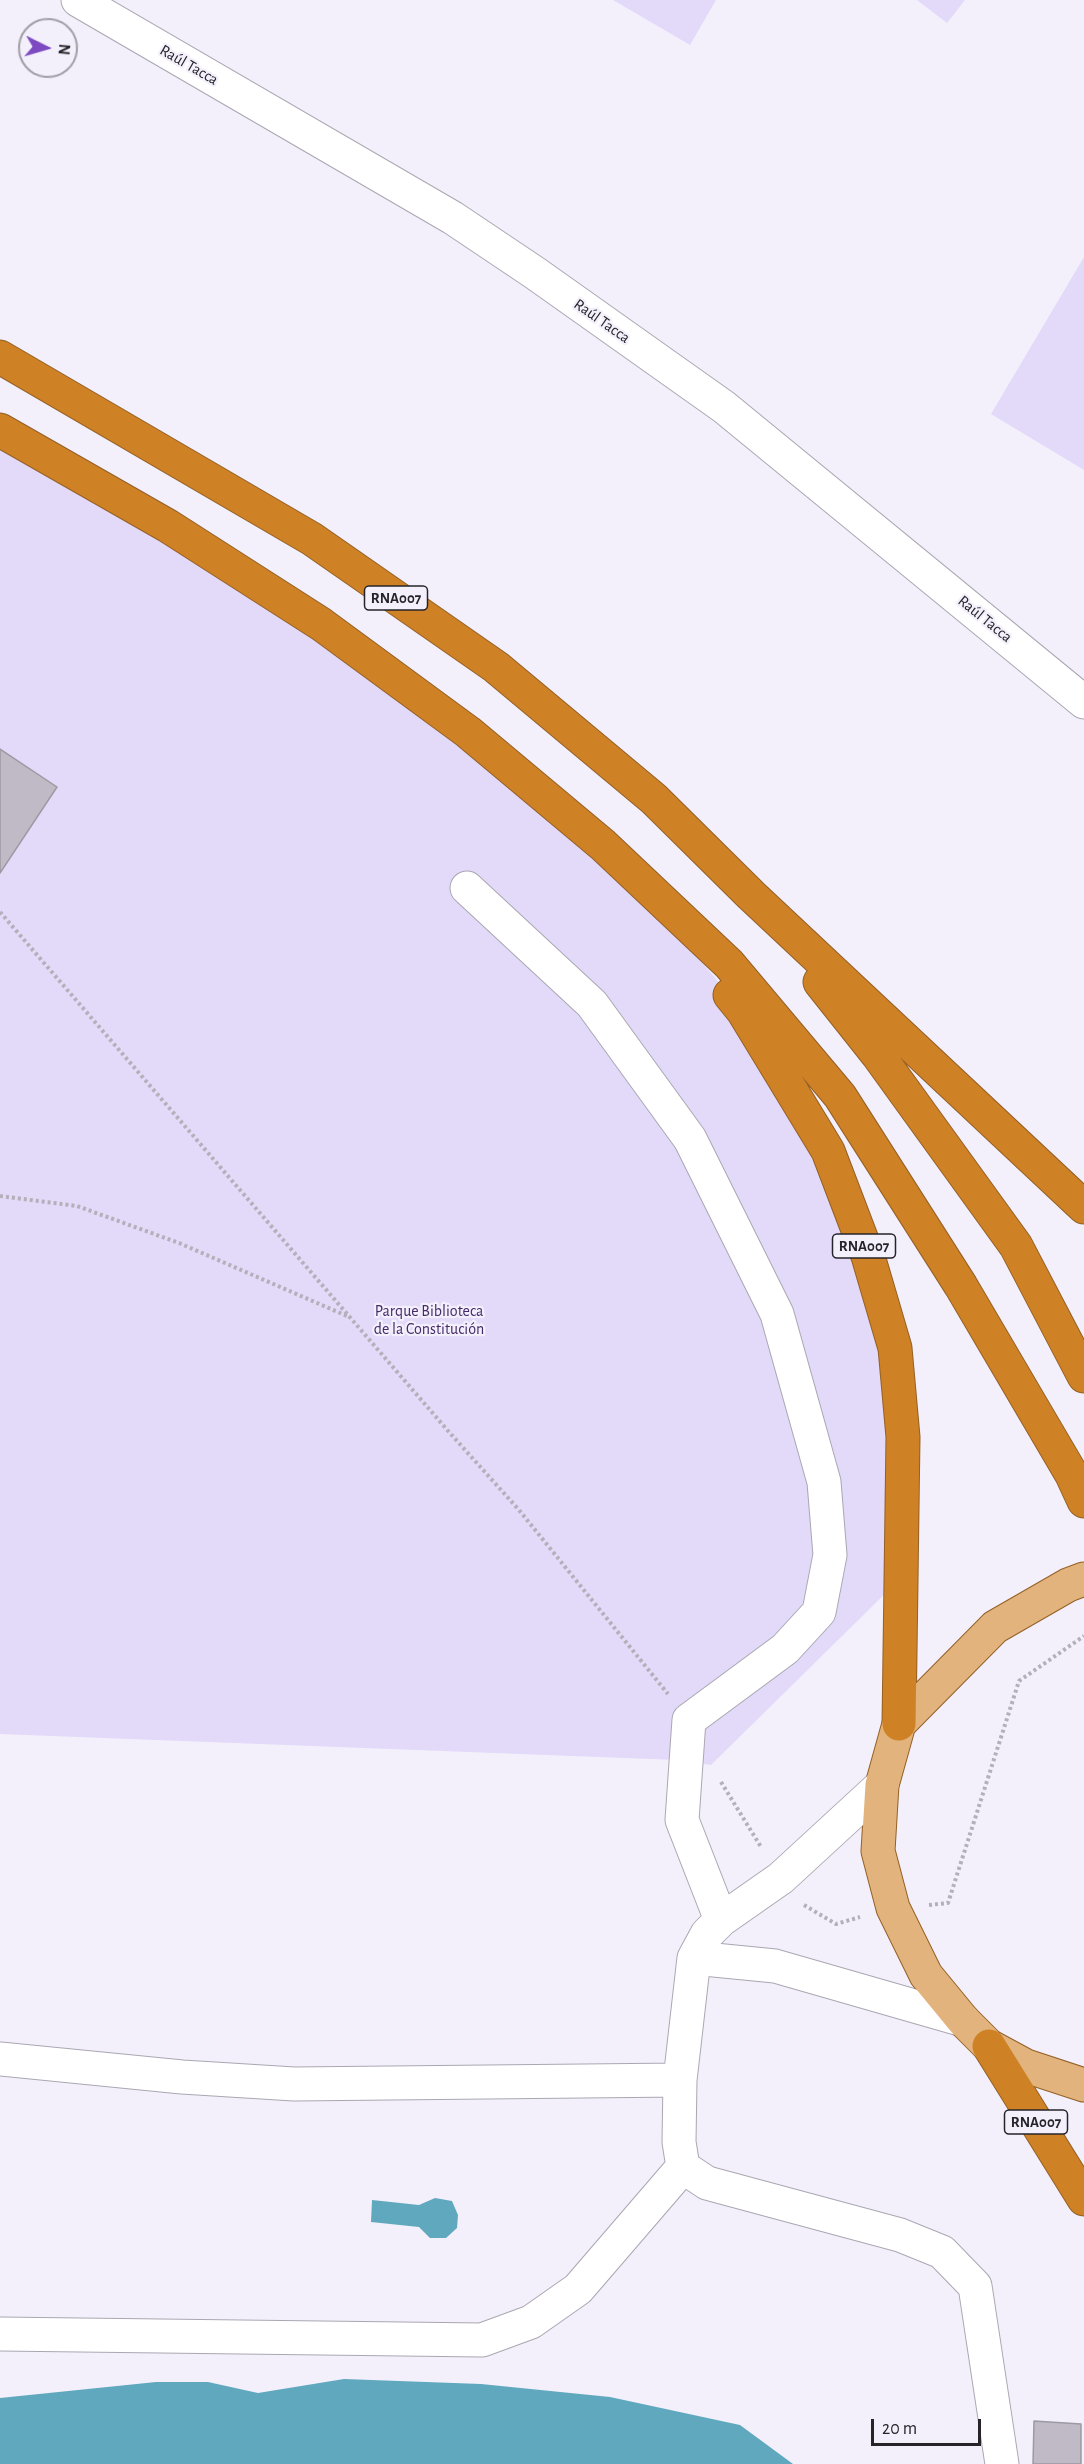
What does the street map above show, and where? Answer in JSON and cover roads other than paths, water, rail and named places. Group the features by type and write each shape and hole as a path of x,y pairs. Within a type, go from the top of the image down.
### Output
{"highway":[{"name":"RNA007","path":"0,357 312,539 496,668 654,800 751,895 1084,1208"},
{"name":"RNA007","path":"0,430 168,526 321,624 468,732 603,845 729,964 840,1095 962,1286 1078,1488"},
{"name":"RNA007","path":"603,845 743,1011 828,1151 868,1256 895,1348 903,1437 899,1724"},
{"name":"RNA007","path":"751,895 878,1055 1016,1246 1084,1376"},
{"name":"RNA007","path":"988,2046 1084,2199"}],"main road":[{"path":"1084,1579 1068,1585 994,1627 899,1724 882,1785 878,1851 893,1908 926,1975 963,2020 988,2046 1026,2066 1084,2085"}],"street":[{"name":"Raúl Tacca","path":"78,0 453,218 535,273 724,407 1084,702"},
{"path":"467,888 592,1004 690,1139 777,1314 824,1482 830,1555 819,1612 785,1649 689,1720 682,1820 721,1920"},
{"path":"882,1785 781,1878 721,1920 707,1934 693,1958 680,2080 679,2142 683,2168 707,2183 900,2235 942,2252 975,2286 1002,2464"},
{"path":"693,1958 775,1966 963,2020"},
{"path":"0,2059 182,2077 294,2084 680,2080"},
{"path":"0,2334 482,2340 531,2322 578,2289 683,2168"}],"water":[{"path":"435,2198 452,2201 458,2215 457,2228 446,2238 430,2238 419,2227 371,2222 372,2200 419,2205"},
{"path":"344,2379 481,2384 610,2397 740,2425 793,2464 0,2464 0,2398 156,2382 208,2382 258,2393"}],"park label":[{"name":"Parque Biblioteca de la Constitución","path":"429,1320"}]}
